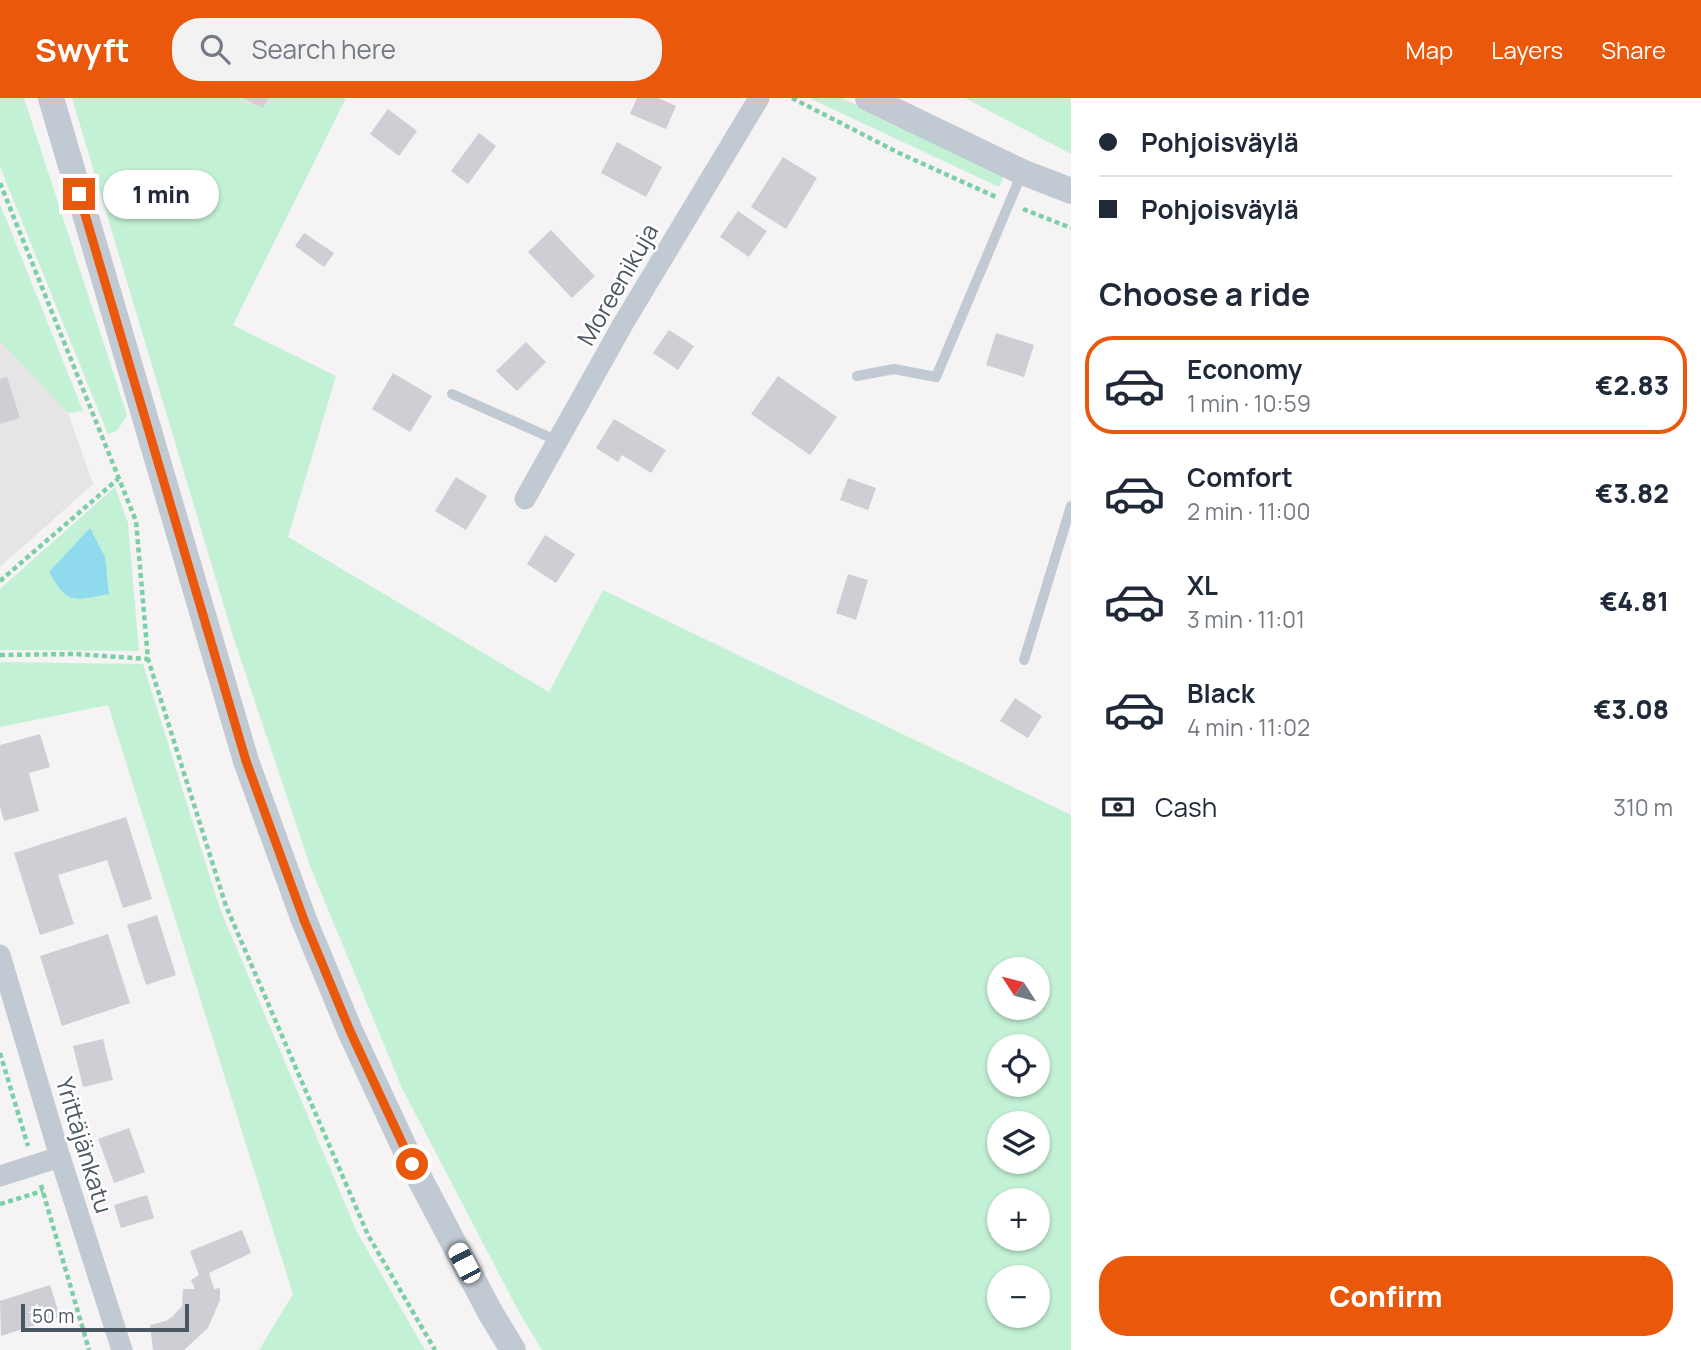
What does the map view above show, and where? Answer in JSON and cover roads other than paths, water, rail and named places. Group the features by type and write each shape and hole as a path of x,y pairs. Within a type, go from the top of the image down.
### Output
{"street":[{"path":"51,98 246,761 304,920 350,1031 412,1164 513,1350"},
{"name":"Moreenikuja","path":"525,499 700,192 759,98"},
{"path":"868,98 906,107 1022,172 1071,191"},
{"name":"Yrittäjänkatu","path":"0,955 60,1157 122,1350"},
{"path":"0,1176 60,1157"}],"lane":[{"path":"857,376 894,369 936,377 1022,172"},
{"path":"452,394 558,441"},
{"path":"1024,660 1071,506"}],"water":[{"path":"90,528 105,557 109,594 73,598 62,591 49,572"}]}
